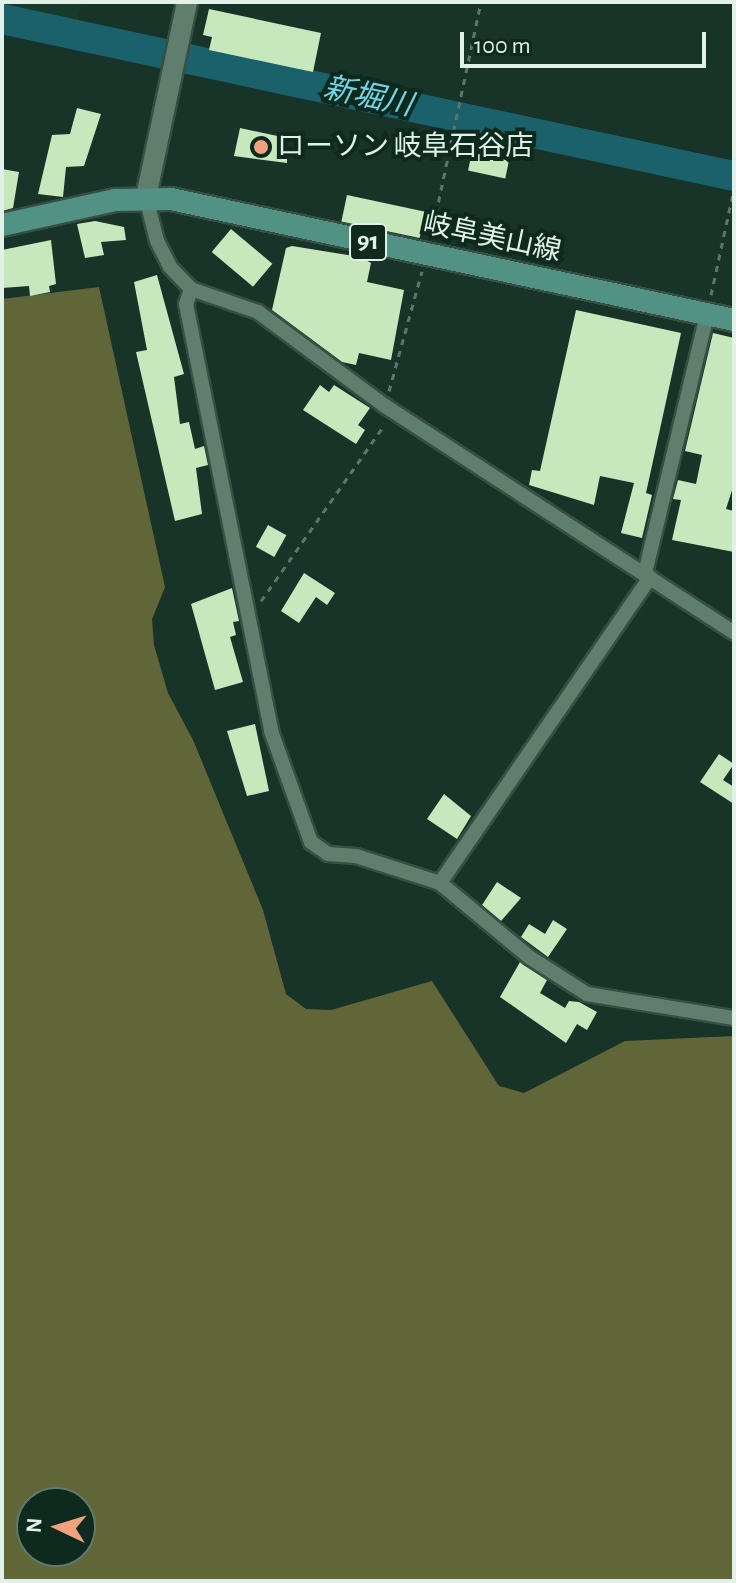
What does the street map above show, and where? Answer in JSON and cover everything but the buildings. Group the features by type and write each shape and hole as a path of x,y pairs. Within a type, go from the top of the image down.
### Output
{"main road":[{"name":"岐阜美山線","path":"2,225 146,197 734,320"}],"street":[{"path":"187,2 146,197 157,241 170,267 191,289 258,312 390,408 734,633"},
{"path":"191,289 186,304 251,610 271,731 311,842 328,854 385,863 440,883 529,957 587,994 734,1018"},
{"path":"440,883 647,575 707,314"}],"path":[{"path":"251,610 264,599 390,408 459,126 481,2"},
{"path":"707,314 734,189"}],"shaded area":[{"path":"2,2 82,2 77,24 2,8"},
{"path":"99,287 165,587 152,619 154,645 168,693 193,740 263,910 286,994 306,1009 331,1010 432,981 499,1086 524,1093 625,1041 734,1036 734,1581 2,1581 2,299"}],"waterway":[{"name":"新堀川","path":"2,19 734,176"}],"place":[{"name":"ローソン 岐阜石谷店","path":"261,147"}]}
